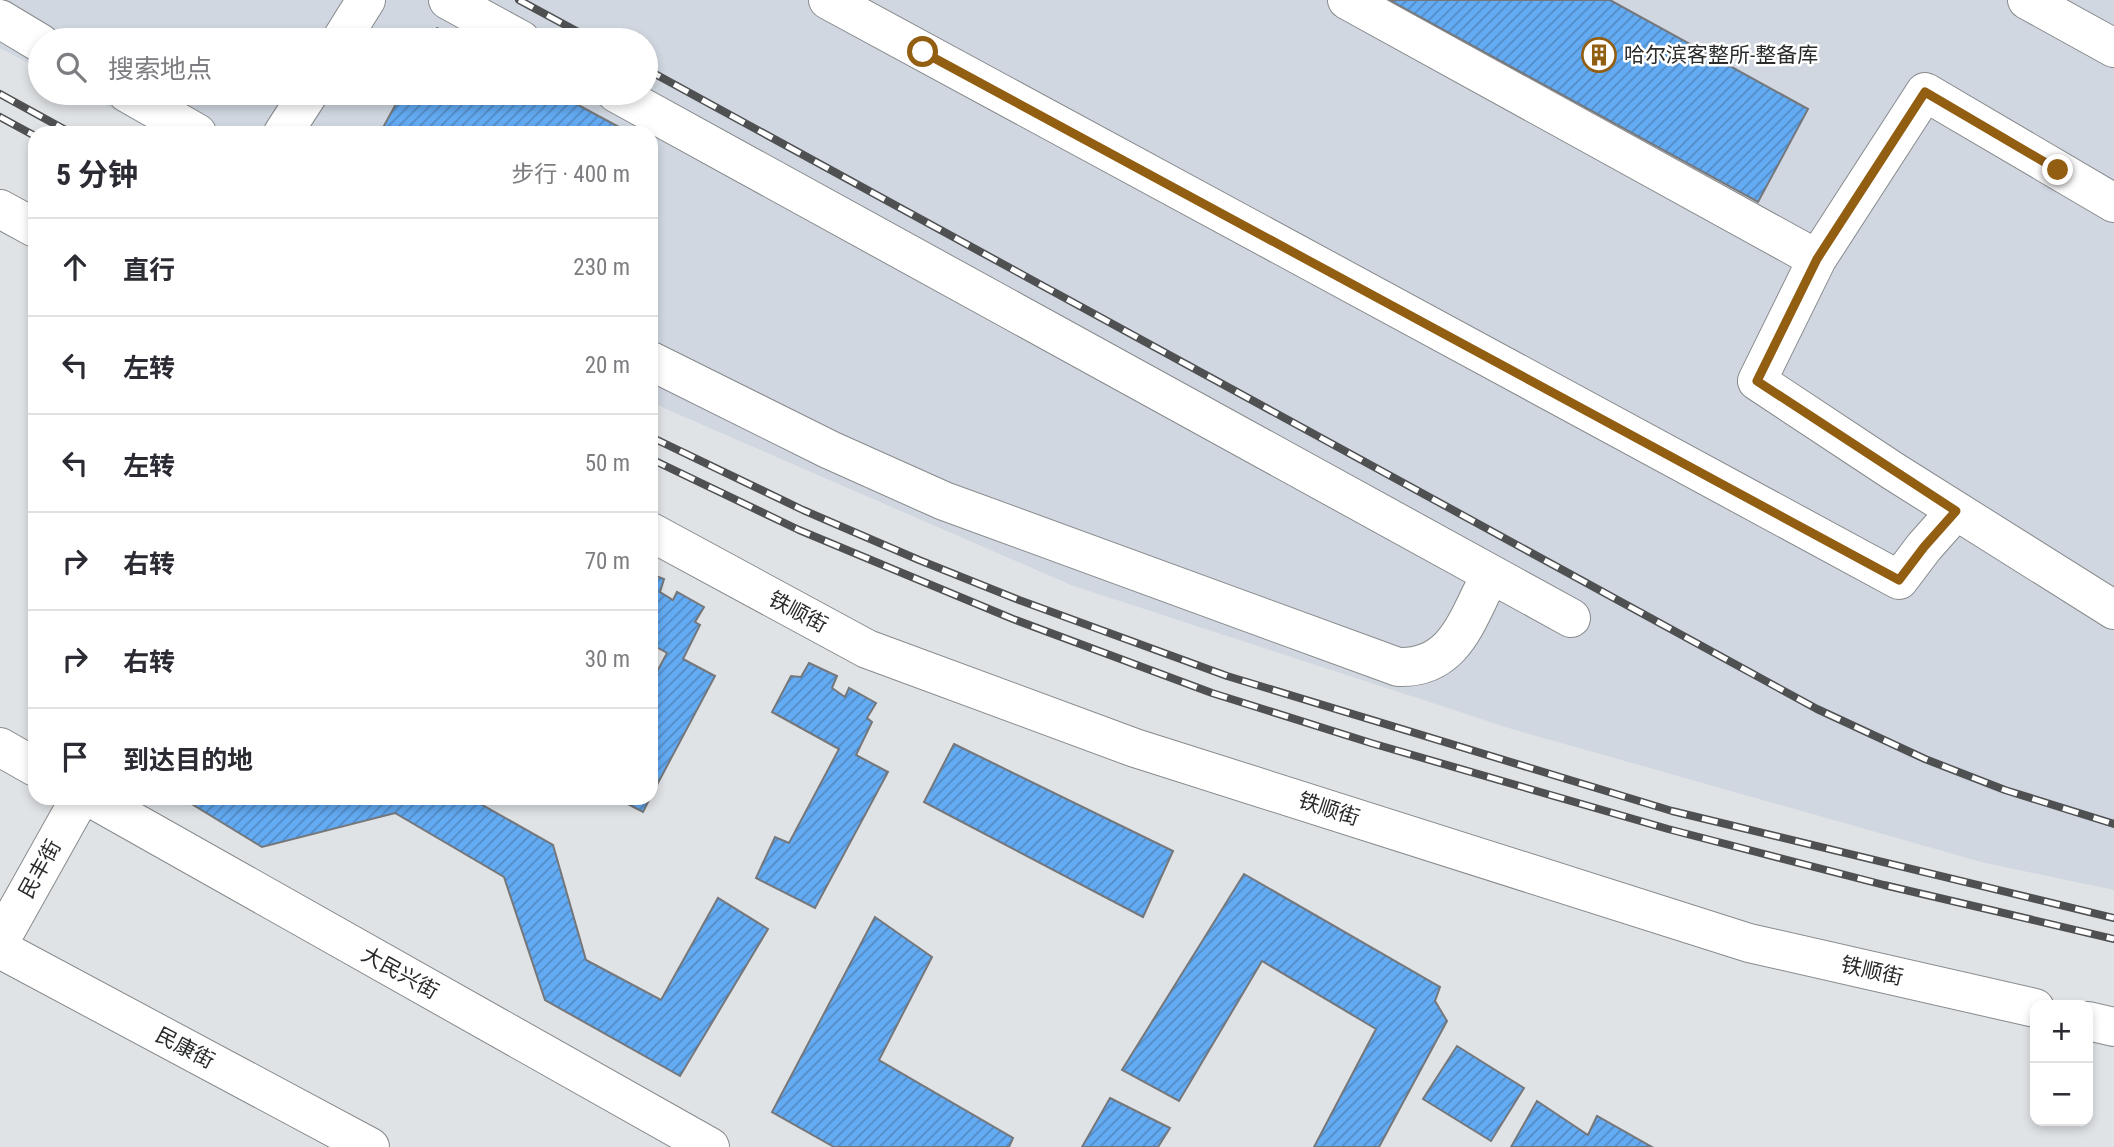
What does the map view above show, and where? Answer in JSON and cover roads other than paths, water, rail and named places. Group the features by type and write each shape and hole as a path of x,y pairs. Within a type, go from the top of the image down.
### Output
{"main road":[{"path":"348,28 366,0"},
{"path":"448,0 499,28"},
{"path":"828,0 1899,580 1956,511"},
{"path":"1346,0 1817,259"},
{"path":"2027,0 2114,48"},
{"path":"0,19 28,36"},
{"path":"2114,203 1925,92 1817,259 1757,381 2114,610"},
{"path":"148,105 185,126"},
{"path":"288,126 302,105"},
{"path":"639,105 1571,618"},
{"path":"0,209 28,224"},
{"path":"658,364 830,450 944,501 1398,667 1416,668 1438,660 1456,640 1491,574"},
{"name":"铁顺街","path":"658,536 867,649 1135,748 1749,943 2030,1008"},
{"path":"0,747 28,763"},
{"name":"民丰街","path":"0,941 76,805"},
{"name":"大民兴街","path":"103,805 710,1147"},
{"name":"民康街","path":"0,949 370,1147"},
{"path":"2093,1022 2114,1027"}],"railway":[{"path":"519,0 571,28"},
{"path":"658,76 1817,709 1925,759 2005,790 2114,824"},
{"path":"0,94 58,126"},
{"path":"0,117 28,132"},
{"path":"658,440 803,510 919,560 1019,600 1227,676 1672,811 2114,918"},
{"path":"658,462 799,530 1013,619 1212,693 1371,743 1668,829 1884,885 2114,939"}],"place":[{"name":"哈尔滨客整所-整备库","path":"1599,55"}]}
